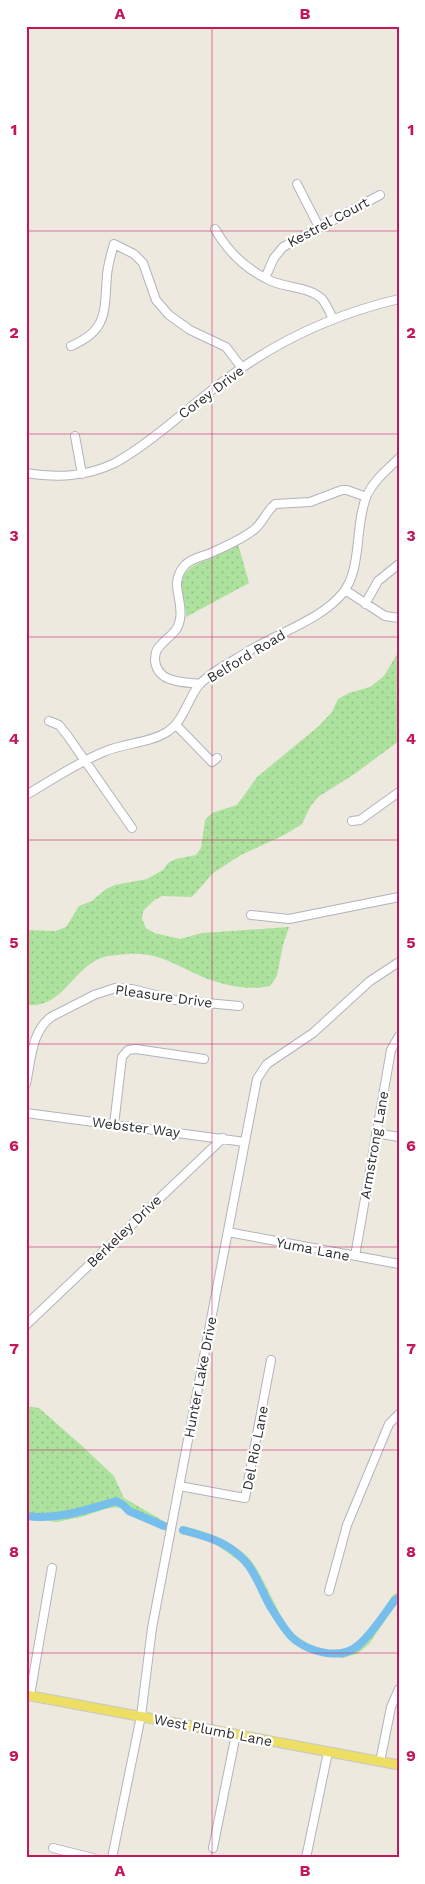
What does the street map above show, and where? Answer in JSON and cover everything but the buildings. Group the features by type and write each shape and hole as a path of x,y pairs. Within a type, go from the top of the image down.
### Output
{"main road":[{"name":"West Plumb Lane","path":"28,1695 399,1765"}],"street":[{"path":"297,184 319,227"},
{"name":"Kestrel Court","path":"265,278 279,250 287,244 380,195"},
{"path":"215,229 225,245 238,260 265,278 317,295 326,304 333,319"},
{"path":"71,346 90,336 103,319 109,265 114,244 139,258 146,268 156,300 169,315 190,330 226,347 242,368"},
{"name":"Corey Drive","path":"26,473 58,477 103,469 122,459 242,368 286,340 333,319 399,299"},
{"path":"75,436 82,474"},
{"name":"Belford Road","path":"176,725 200,684 249,651 326,610 345,590 352,573 360,518 366,497 376,481 399,458"},
{"path":"200,684 166,679 161,675 155,657 159,646 179,626 181,612 176,589 184,566 195,558 214,552 255,529 275,504 304,504 342,490 366,497"},
{"path":"365,604 378,581 399,564"},
{"path":"345,590 385,616 399,618"},
{"path":"49,721 62,729 132,828"},
{"path":"26,795 113,748 162,735 176,725 212,762 216,758"},
{"path":"352,821 360,820 399,792"},
{"path":"252,916 289,919 399,897"},
{"name":"Hunter Lake Drive","path":"112,1858 141,1716 152,1628 257,1079 266,1064 313,1033 370,981 399,962"},
{"name":"Pleasure Drive","path":"26,1084 37,1033 43,1023 51,1017 109,988 132,989 175,1000 239,1006"},
{"name":"Armstrong Lane","path":"355,1256 391,1050 399,1036"},
{"path":"114,1125 122,1057 128,1050 136,1049 204,1059"},
{"name":"Webster Way","path":"26,1113 246,1142"},
{"path":"376,1133 399,1137"},
{"name":"Berkeley Drive","path":"26,1326 223,1138"},
{"name":"Yuma Lane","path":"228,1232 399,1264"},
{"name":"Del Rio Lane","path":"179,1486 245,1498 271,1360"},
{"path":"329,1591 347,1525 355,1504 390,1424 399,1414"},
{"path":"28,1695 52,1568"},
{"path":"380,1762 391,1707 399,1689"},
{"path":"213,1848 236,1734"},
{"path":"306,1858 328,1752"},
{"path":"53,1848 93,1858"}],"green space":[{"path":"238,544 249,583 186,617 182,590 185,574 197,564"},
{"path":"399,651 399,741 353,775 318,797 310,807 302,824 286,834 241,855 213,873 192,897 162,896 153,901 143,911 142,919 146,928 154,933 180,939 202,933 289,927 283,945 277,976 270,986 249,988 228,985 203,977 162,959 140,954 127,954 107,956 93,962 50,1001 26,1005 26,930 56,931 66,927 79,906 92,901 106,889 115,885 147,879 163,870 168,863 176,859 196,855 201,848 205,820 212,813 237,805 257,777 319,726 332,712 338,699 349,693 370,687 384,676"},
{"path":"26,1406 39,1408 81,1445 114,1476 124,1498 114,1497 80,1510 85,1516 57,1522 26,1518"},
{"path":"114,1497 124,1498 130,1511 113,1508 85,1516 79,1510"},
{"path":"124,1498 167,1523 165,1528 130,1511"},
{"path":"183,1526 218,1537 233,1545 248,1557 257,1569 278,1611 290,1629 308,1644 324,1650 341,1651 355,1646 366,1635 392,1596 396,1593 399,1594 399,1603 397,1603 369,1644 357,1654 342,1658 321,1655 304,1649 288,1637 274,1618 245,1565 211,1541 181,1534"}],"waterway":[{"path":"26,1516 49,1517 83,1511 116,1501 129,1511 164,1526"},
{"path":"183,1530 221,1543 241,1557 254,1574 270,1606 288,1633 301,1644 315,1650 339,1653 353,1649 364,1640 395,1600 399,1598"}]}
